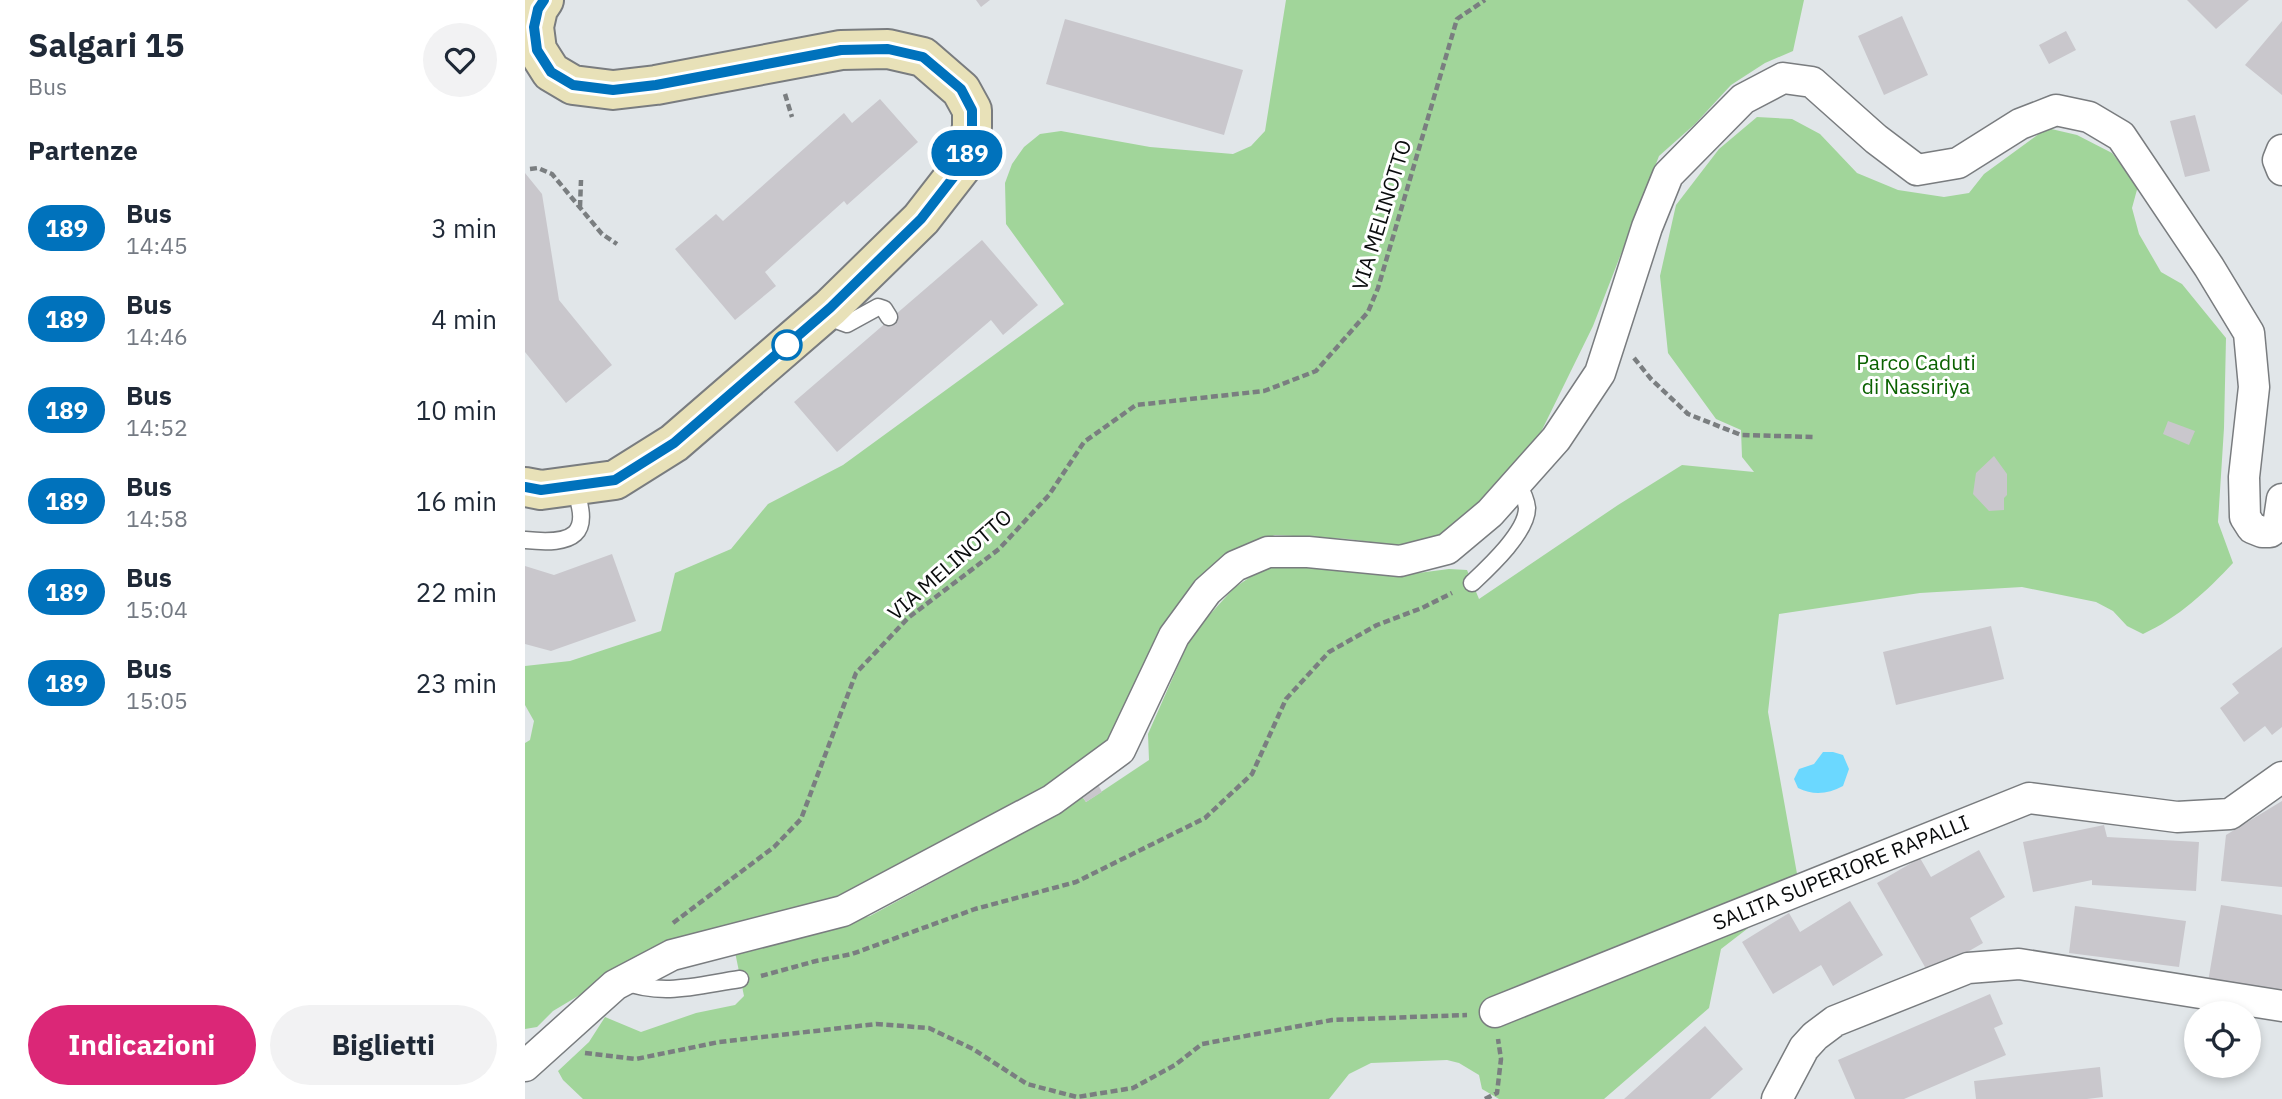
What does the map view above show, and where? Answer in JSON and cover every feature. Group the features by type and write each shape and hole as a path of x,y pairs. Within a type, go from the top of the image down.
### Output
{"street":[{"path":"525,487 541,490 615,480 674,443 830,308 921,219 963,165 972,127 972,110 961,89 923,57 888,49 841,50 656,85 613,90 573,85 551,72 537,50 534,16"},
{"path":"525,1066 537,1045 622,981 672,955 843,911 1052,800 1120,750 1174,636 1207,591 1235,566 1268,552 1308,552 1400,561 1447,549 1490,513 1556,439 1600,373 1647,227 1668,175 1743,99 1783,78 1812,82 1876,139 1917,170 1958,163 2021,124 2056,110 2089,117 2120,136 2209,267 2249,333 2254,387 2245,477 2245,517 2252,528 2270,532 2278,526 2282,499"},
{"path":"2282,150 2278,160 2282,170"},
{"name":"SALITA SUPERIORE RAPALLI","path":"1495,1012 2029,798 2177,817 2230,814 2282,777"},
{"path":"1777,1099 1804,1048 1835,1021 1968,968 2018,964 2282,1006"}],"lane":[{"path":"830,308 837,320 847,324 878,307 884,309 889,317"},
{"path":"1472,583 1520,530 1527,510 1523,493 1517,483"},
{"path":"525,540 565,541 578,531 583,516 573,485"},
{"path":"622,981 664,991 740,979"}],"path":[{"name":"VIA MELINOTTO","path":"663,931 774,847 801,819 856,673 908,618 999,549 1049,495 1084,442 1136,405 1264,391 1316,371 1368,312 1378,288 1457,19 1485,0"},
{"path":"785,93 792,117"},
{"path":"530,169 546,170 603,234 617,244"},
{"path":"580,207 582,180"},
{"path":"1615,332 1651,379 1688,414 1741,435 1815,437"},
{"path":"740,979 852,954 975,909 1076,882 1205,818 1252,774 1286,699 1329,652 1377,625 1422,608 1472,583"},
{"path":"537,1045 636,1059 719,1042 876,1024 929,1028 972,1049 1027,1084 1077,1097 1133,1088 1175,1066 1202,1044 1240,1036 1332,1020 1495,1012 1500,1070 1497,1093 1485,1099"}],"green space":[{"path":"1286,0 1804,0 1793,51 1765,63 1731,85 1695,124 1659,156 1593,326 1539,436 1495,489 1439,537 1399,546 1348,539 1275,535 1227,555 1104,751 1053,790 886,878 828,901 650,953 553,1011 537,1027 525,1029 525,743 530,740 534,721 525,705 525,666 570,661 661,631 675,573 731,549 768,504 843,465 1064,304 1006,224 1005,183 1012,164 1024,147 1040,134 1061,131 1150,147 1233,154 1251,146 1265,131"},
{"name":"Parco Caduti di Nassiriya","path":"1757,117 1792,119 1820,134 1857,173 1898,190 1944,197 1969,193 1984,174 2047,128 2077,135 2112,153 2138,186 2132,208 2139,234 2161,272 2182,284 2226,338 2218,522 2233,563 2191,603 2143,634 2127,626 2113,611 2096,602 2022,587 1920,593 1779,614 1768,712 1801,896 1769,912 1721,949 1709,1008 1604,1099 1499,1099 1482,1089 1479,1075 1459,1063 1447,1060 1371,1063 1349,1074 1329,1099 583,1099 563,1080 558,1071 589,1042 605,1017 641,1032 696,1013 735,1005 744,996 735,952 870,916 979,857 1079,792 1086,802 1149,760 1148,734 1192,634 1234,588 1262,569 1294,563 1395,576 1449,569 1467,570 1479,599 1682,465 1754,472 1742,457 1741,430 1716,419 1668,353 1660,276 1676,205 1719,149"}],"water":[{"path":"1823,752 1843,755 1849,769 1843,786 1821,793 1798,788 1794,779 1799,769 1814,764"}],"building":[{"path":"976,0 990,0 981,7"},
{"path":"2187,0 2249,0 2216,29"},
{"path":"1902,16 1928,75 1884,95 1858,36"},
{"path":"1065,19 1243,70 1224,135 1046,84"},
{"path":"2282,21 2282,95 2245,65"},
{"path":"2066,31 2076,50 2049,64 2039,45"},
{"path":"880,99 918,142 847,205 844,201 765,272 776,286 735,320 675,249 716,214 723,221 844,113 852,123"},
{"path":"2195,115 2210,171 2185,177 2170,121"},
{"path":"525,173 542,194 559,300 612,365 566,403 525,352"},
{"path":"982,240 1038,305 1003,335 991,320 837,452 794,402"},
{"path":"2168,421 2195,431 2189,445 2163,434"},
{"path":"1994,456 2007,474 2007,495 2004,498 2004,510 1989,511 1973,494 1976,473"},
{"path":"612,554 636,621 551,651 525,644 525,566 554,575"},
{"path":"1991,626 2004,679 1896,705 1883,652"},
{"path":"2282,647 2282,727 2272,735 2265,726 2244,742 2220,708 2239,693 2232,684"},
{"path":"1096,781 1102,792 1086,802 1079,792"},
{"path":"2282,801 2282,887 2221,881 2226,835"},
{"path":"2104,825 2107,837 2199,842 2196,891 2092,885 2092,880 2033,892 2023,842"},
{"path":"1979,850 2005,897 1970,918 1983,943 1929,974 1877,883 1920,858 1931,877"},
{"path":"1850,901 1883,955 1833,986 1821,965 1773,994 1742,942 1789,913 1800,932"},
{"path":"2221,905 2282,915 2282,994 2208,982"},
{"path":"2075,906 2186,921 2179,967 2069,953"},
{"path":"1990,994 2003,1024 1994,1028 2006,1055 1904,1099 1855,1099 1838,1060"},
{"path":"1705,1026 1743,1069 1710,1099 1624,1099"},
{"path":"2100,1067 2103,1097 1976,1099 1974,1081"}],"bus line":[{"name":"189","path":"525,487 541,490 615,480 674,443 830,308 921,219 963,165 972,127 972,110 961,89 923,57 888,49 841,50 656,85 613,90 573,85 551,72 537,50 534,27 538,9 544,0"}]}
